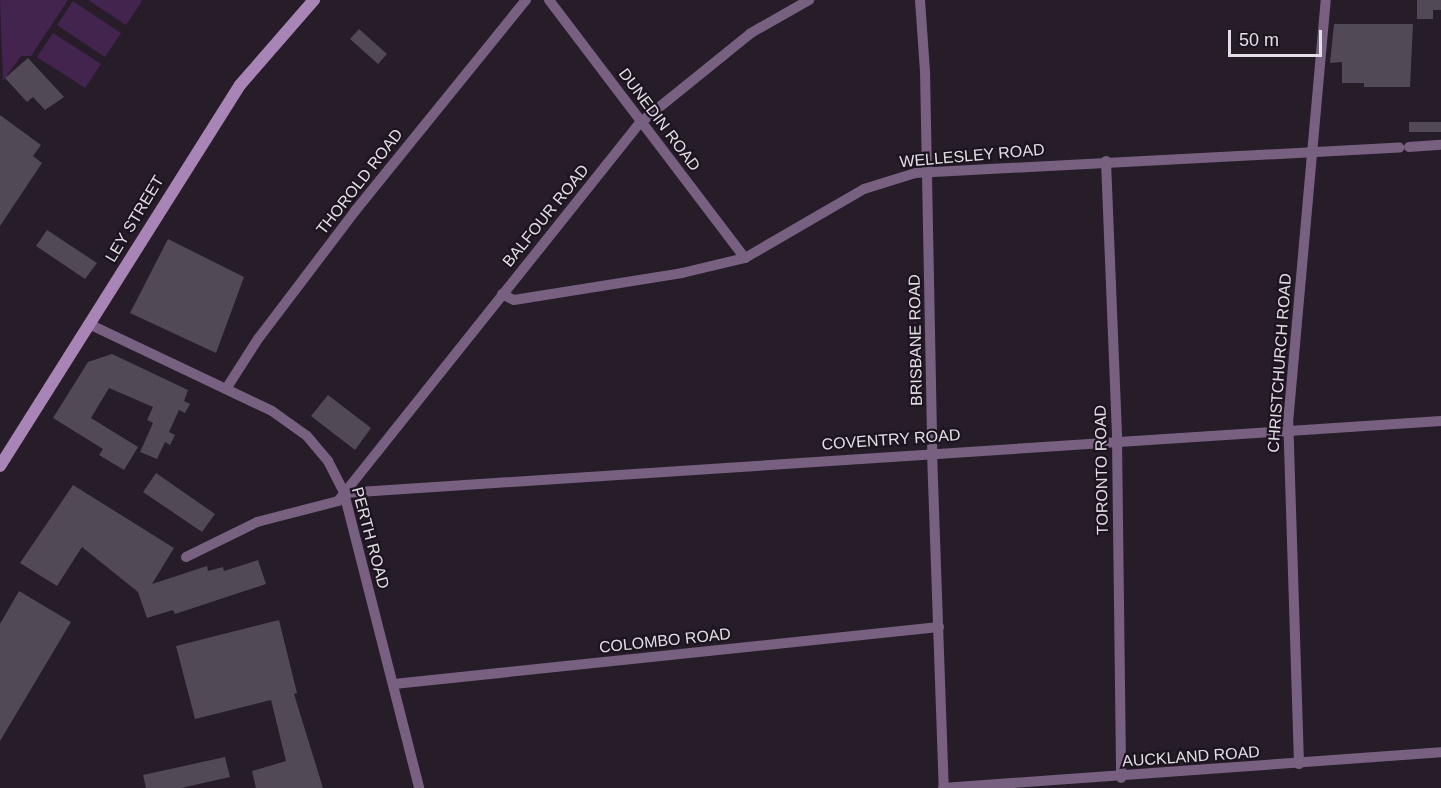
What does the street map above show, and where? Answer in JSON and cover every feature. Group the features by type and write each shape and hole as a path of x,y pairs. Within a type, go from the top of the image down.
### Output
{"street":[{"name":"LEY STREET","path":"0,466 91,325 240,85 314,0"},
{"name":"THOROLD ROAD","path":"226,389 258,339 355,212 526,0"},
{"name":"DUNEDIN ROAD","path":"549,0 745,258"},
{"name":"BALFOUR ROAD","path":"344,493 641,122 751,33 809,0"},
{"name":"BRISBANE ROAD","path":"920,0 926,71 932,452 944,788"},
{"name":"CHRISTCHURCH ROAD","path":"1299,764 1288,433 1326,0"},
{"name":"WELLESLEY ROAD","path":"502,294 514,300 682,273 745,258 864,189 887,179 926,172 1106,161 1314,154 1441,145"},
{"name":"TORONTO ROAD","path":"1106,161 1117,440 1121,778"},
{"name":"PERTH ROAD","path":"91,325 272,411 307,436 328,461 344,493 419,788"},
{"name":"COVENTRY ROAD","path":"344,493 932,452 1117,440 1288,433 1441,421"},
{"path":"186,557 257,522 330,504 344,493"},
{"name":"COLOMBO ROAD","path":"394,684 939,627"},
{"name":"AUCKLAND ROAD","path":"944,788 1121,778 1441,752"}],"shaded area":[{"path":"0,0 68,0 31,56 21,56 3,81"},
{"path":"88,0 140,0 142,1 126,25"},
{"path":"73,1 121,33 105,57 57,25"},
{"path":"53,33 101,64 85,88 37,57"}],"building":[{"path":"1417,0 1441,0 1441,10 1433,10 1433,19 1417,19"},
{"path":"1334,24 1413,24 1410,87 1364,87 1364,83 1342,83 1342,62 1330,63"},
{"path":"359,29 387,54 378,64 350,39"},
{"path":"28,58 64,97 45,110 33,97 27,102 5,78"},
{"path":"0,115 41,145 33,156 42,163 0,226"},
{"path":"1409,122 1441,122 1441,132 1409,132"},
{"path":"47,230 97,263 85,279 36,246"},
{"path":"168,239 244,277 216,353 130,313"},
{"path":"112,354 188,390 184,401 190,404 185,413 179,410 169,432 175,435 170,445 165,442 157,459 140,452 153,423 147,420 153,407 109,388 91,418 138,447 124,470 99,455 103,449 53,418 88,362"},
{"path":"328,395 371,428 355,450 311,416"},
{"path":"156,473 215,514 202,532 143,492"},
{"path":"73,485 174,548 152,584 207,566 208,571 223,567 224,571 258,560 266,584 175,614 173,610 147,618 138,592 82,547 57,586 20,563"},
{"path":"19,591 71,622 0,741 0,624"},
{"path":"279,620 297,693 294,694 323,788 256,788 252,771 286,761 271,700 195,719 176,646"},
{"path":"225,757 230,777 181,788 146,788 143,775"}]}
